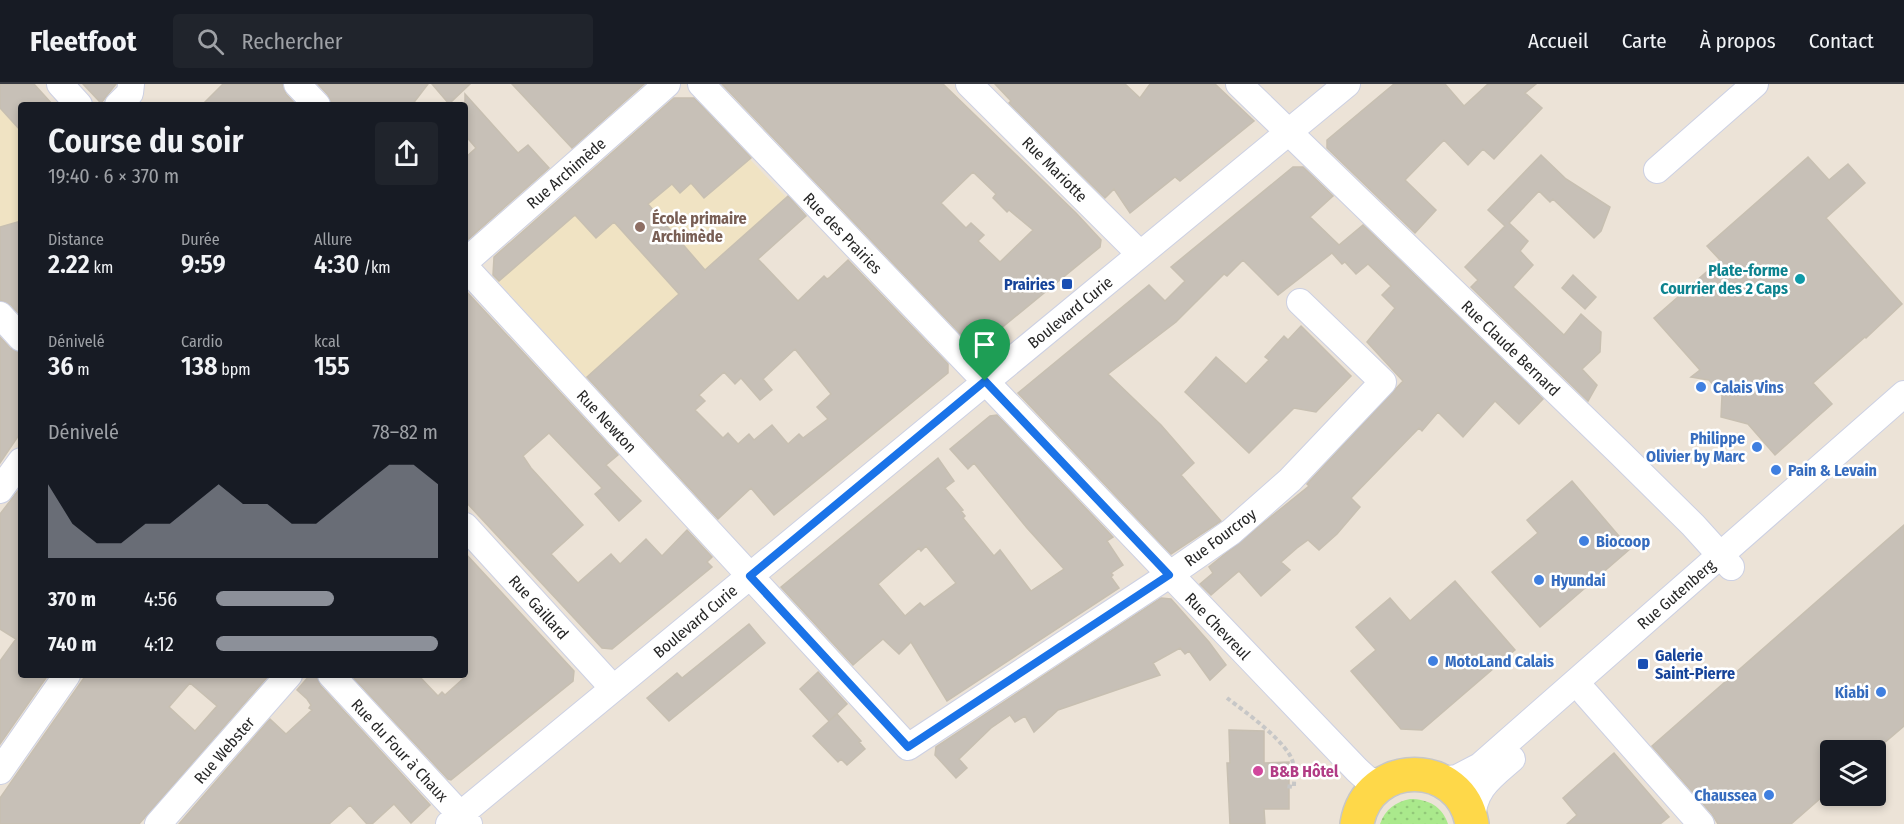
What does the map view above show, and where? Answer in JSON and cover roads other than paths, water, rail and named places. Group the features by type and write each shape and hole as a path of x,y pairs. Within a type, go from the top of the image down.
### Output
{"main road":[{"path":"1357,824 1364,803 1381,785 1394,778 1410,774 1426,775 1441,780 1461,797 1472,822"}],"street":[{"path":"60,84 76,102"},
{"path":"120,102 130,93 131,84"},
{"path":"297,84 314,102"},
{"name":"Rue Archimède","path":"468,259 667,84"},
{"name":"Rue des Prairies","path":"701,84 985,381"},
{"name":"Rue Mariotte","path":"969,84 1140,254"},
{"name":"Rue Claude Bernard","path":"1239,84 1693,525 1725,561"},
{"name":"Boulevard Curie","path":"459,821 613,688 1347,84"},
{"path":"1657,170 1755,84"},
{"name":"Rue Newton","path":"468,270 908,747"},
{"name":"Rue Fourcroy","path":"908,747 1231,532 1267,501 1383,382 1300,302"},
{"path":"0,315 18,335"},
{"name":"Rue Chevreul","path":"985,381 1357,770 1367,779 1381,785"},
{"name":"Rue Gutenberg","path":"1472,822 1474,802 1484,786 1586,694 1904,394"},
{"name":"Rue Gutenberg","path":"1441,780 1457,778 1480,766 1904,415"},
{"path":"0,490 18,465"},
{"name":"Rue Gaillard","path":"468,529 613,688"},
{"path":"0,771 66,678"},
{"name":"Rue Webster","path":"158,824 286,678"},
{"name":"Rue du Four à Chaux","path":"334,678 459,821"},
{"path":"1586,694 1701,824"}],"place":[{"name":"École primaire Archimède","path":"640,227"},
{"name":"Plate-forme Courrier des 2 Caps","path":"1800,279"},
{"name":"Prairies","path":"1067,284"},
{"name":"Calais Vins","path":"1701,387"},
{"name":"Philippe Olivier by Marc","path":"1757,447"},
{"name":"Pain & Levain","path":"1776,470"},
{"name":"Biocoop","path":"1584,541"},
{"name":"Hyundai","path":"1539,580"},
{"name":"MotoLand Calais","path":"1433,661"},
{"name":"Galerie Saint-Pierre","path":"1643,664"},
{"name":"Kiabi","path":"1881,692"},
{"name":"B&B Hôtel","path":"1258,771"},
{"name":"Chaussea","path":"1769,795"}]}
